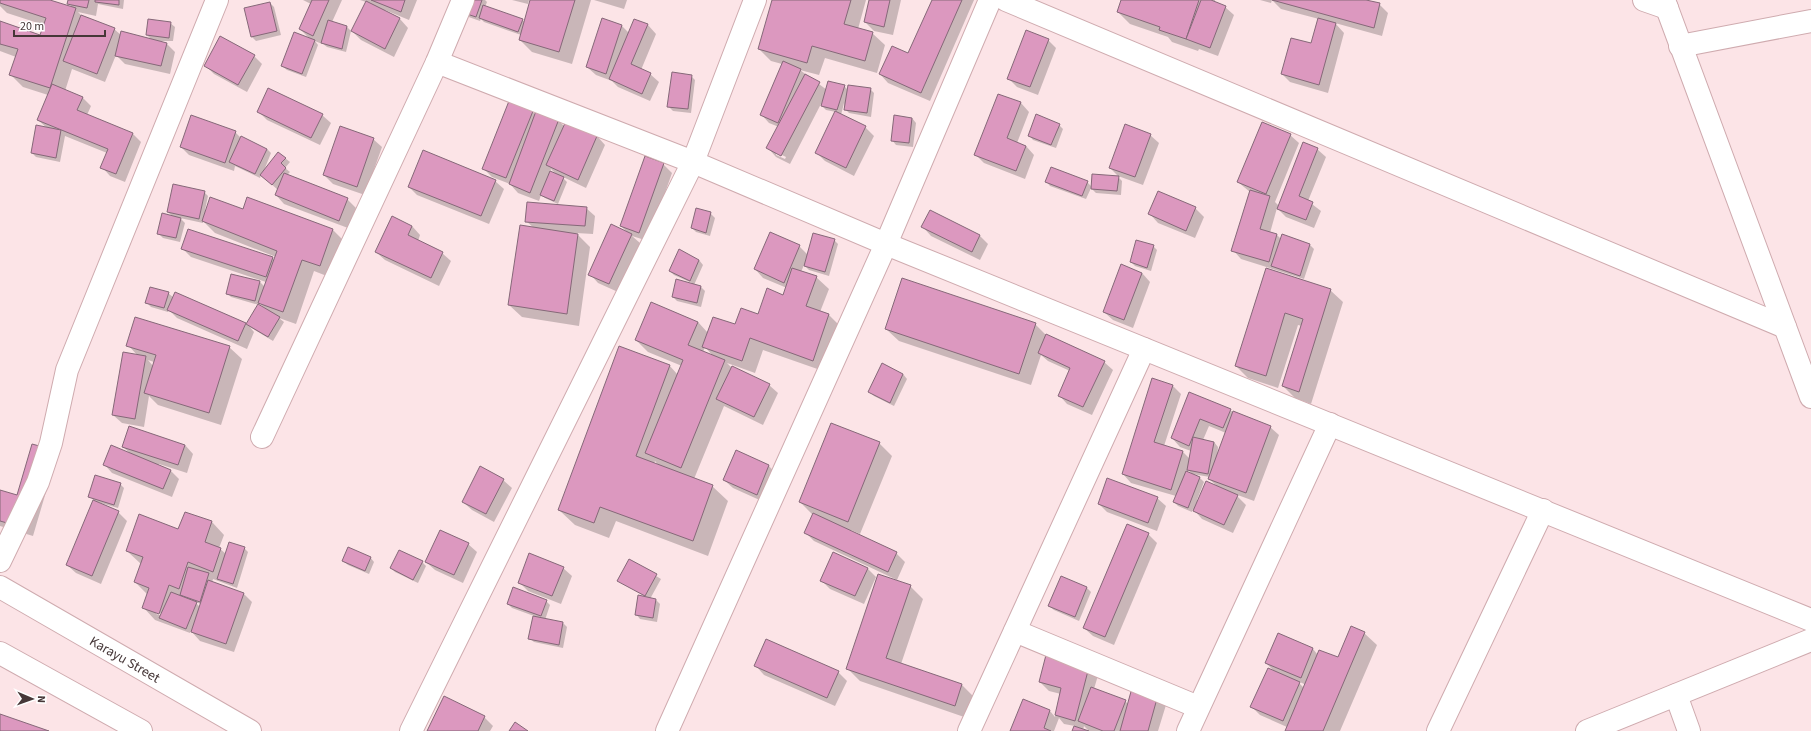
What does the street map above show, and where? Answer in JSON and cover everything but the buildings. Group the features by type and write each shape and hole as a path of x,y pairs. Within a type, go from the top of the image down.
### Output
{"street":[{"path":"0,561 38,482 51,443 67,370 217,0"},
{"path":"262,437 437,62 463,0"},
{"path":"411,731 693,162 755,0"},
{"path":"667,731 886,244 990,0"},
{"path":"1006,0 1785,328"},
{"path":"1644,0 1665,4 1811,396"},
{"path":"1680,46 1811,20"},
{"path":"437,62 693,162 886,244 1811,620"},
{"path":"969,731 1144,349"},
{"path":"1188,731 1330,424"},
{"path":"1438,731 1543,510"},
{"name":"Karayu Street","path":"0,587 250,731"},
{"path":"1015,631 1198,707"},
{"path":"1587,731 1811,640"},
{"path":"0,653 141,731"},
{"path":"1676,695 1689,731"}]}
